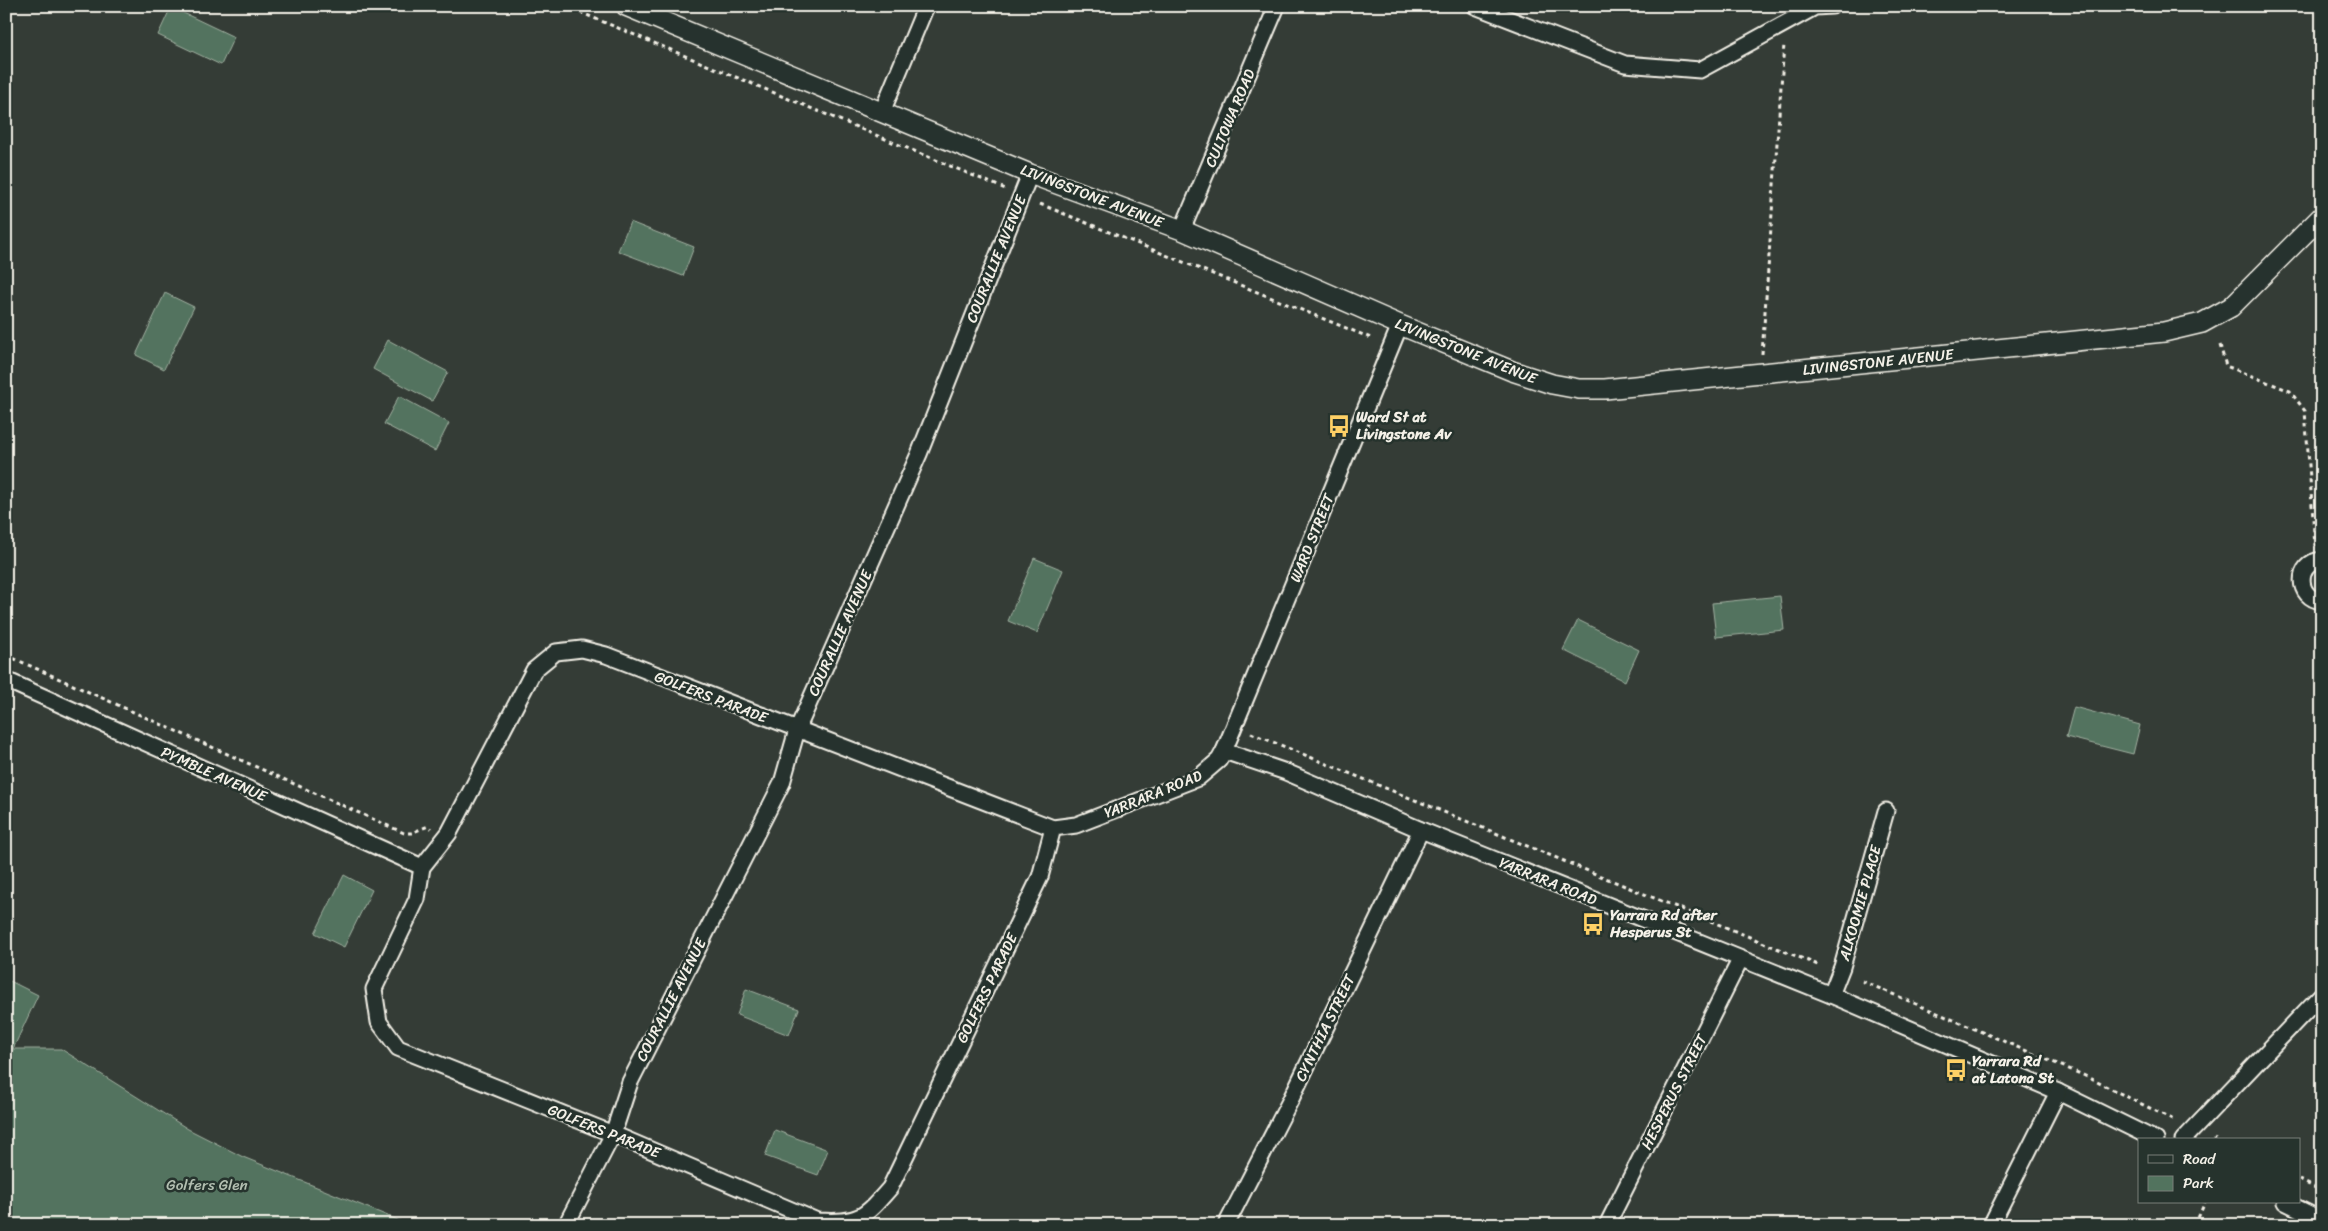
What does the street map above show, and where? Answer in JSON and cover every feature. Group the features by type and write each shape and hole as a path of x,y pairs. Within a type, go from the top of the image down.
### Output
{"street":[{"name":"LIVINGSTONE AVENUE","path":"626,6 1030,174 1182,230 1400,325 1512,371 1552,384 1579,389 1605,389 1760,374 2164,332 2202,323 2231,307 2322,216"},
{"path":"882,112 926,6"},
{"name":"CULTOWA ROAD","path":"1182,230 1277,6"},
{"path":"1475,6 1625,64 1700,70 1815,7 1832,6"},
{"name":"COURALLIE AVENUE","path":"566,1225 613,1134 630,1082 782,783 797,730 919,454 1030,174"},
{"name":"WARD STREET","path":"1224,751 1400,325"},
{"path":"2319,561 2305,569 2301,582 2306,594 2311,599 2322,602"},
{"name":"GOLFERS PARADE","path":"582,649 606,655 797,730 1053,828 1040,877 1032,895 890,1188 869,1212 846,1223 817,1222 613,1134 398,1048 379,1022 374,989 417,898 422,867 449,834 534,670 556,652 582,649"},
{"name":"PYMBLE AVENUE","path":"6,680 422,867"},
{"name":"YARRARA ROAD","path":"1053,828 1076,825 1198,778 1219,760 1224,751 1286,772 1421,830 1740,960 1831,995 2058,1092 2152,1138"},
{"name":"ALKOOMIE PLACE","path":"1831,995 1842,967 1886,811"},
{"name":"CYNTHIA STREET","path":"1226,1225 1290,1101 1421,830"},
{"name":"HESPERUS STREET","path":"1607,1225 1740,960"},
{"path":"2184,1138 2322,994"},
{"path":"1991,1225 2058,1092"},
{"path":"2289,1204 2322,1220"}],"path":[{"path":"565,6 1008,190"},
{"path":"1760,374 1786,22"},
{"path":"1040,204 1371,338"},
{"path":"2220,345 2226,366 2290,391 2305,411 2319,561"},
{"path":"6,655 404,833 411,833 428,826 433,830"},
{"path":"1251,733 1818,965"},
{"path":"1862,980 2083,1075 2174,1120"},
{"path":"2300,1180 2322,1191"},
{"path":"2195,1225 2204,1204"},
{"path":"300,1218 313,1225"}],"green space":[{"path":"171,7 234,37 221,65 158,35"},
{"path":"630,222 694,247 683,276 618,251"},
{"path":"165,293 194,307 164,369 136,355"},
{"path":"388,340 448,372 432,401 373,369"},
{"path":"399,396 449,423 435,451 384,424"},
{"path":"1034,558 1063,570 1037,633 1008,621"},
{"path":"1780,596 1784,630 1716,637 1712,603"},
{"path":"1578,620 1639,650 1625,681 1563,650"},
{"path":"2074,707 2140,725 2133,754 2066,737"},
{"path":"344,875 372,890 344,947 315,933"},
{"name":"Golfers Glen","path":"10,981 38,995 13,1049 61,1049 188,1129 243,1157 410,1225 6,1225 6,988"},
{"path":"746,989 799,1009 789,1035 737,1015"},
{"path":"775,1130 828,1150 818,1175 765,1156"}],"place":[{"name":"Ward St at Livingstone Av","path":"1339,426"},
{"name":"Yarrara Rd after Hesperus St","path":"1593,924"},
{"name":"Yarrara Rd at Latona St","path":"1956,1070"}]}
